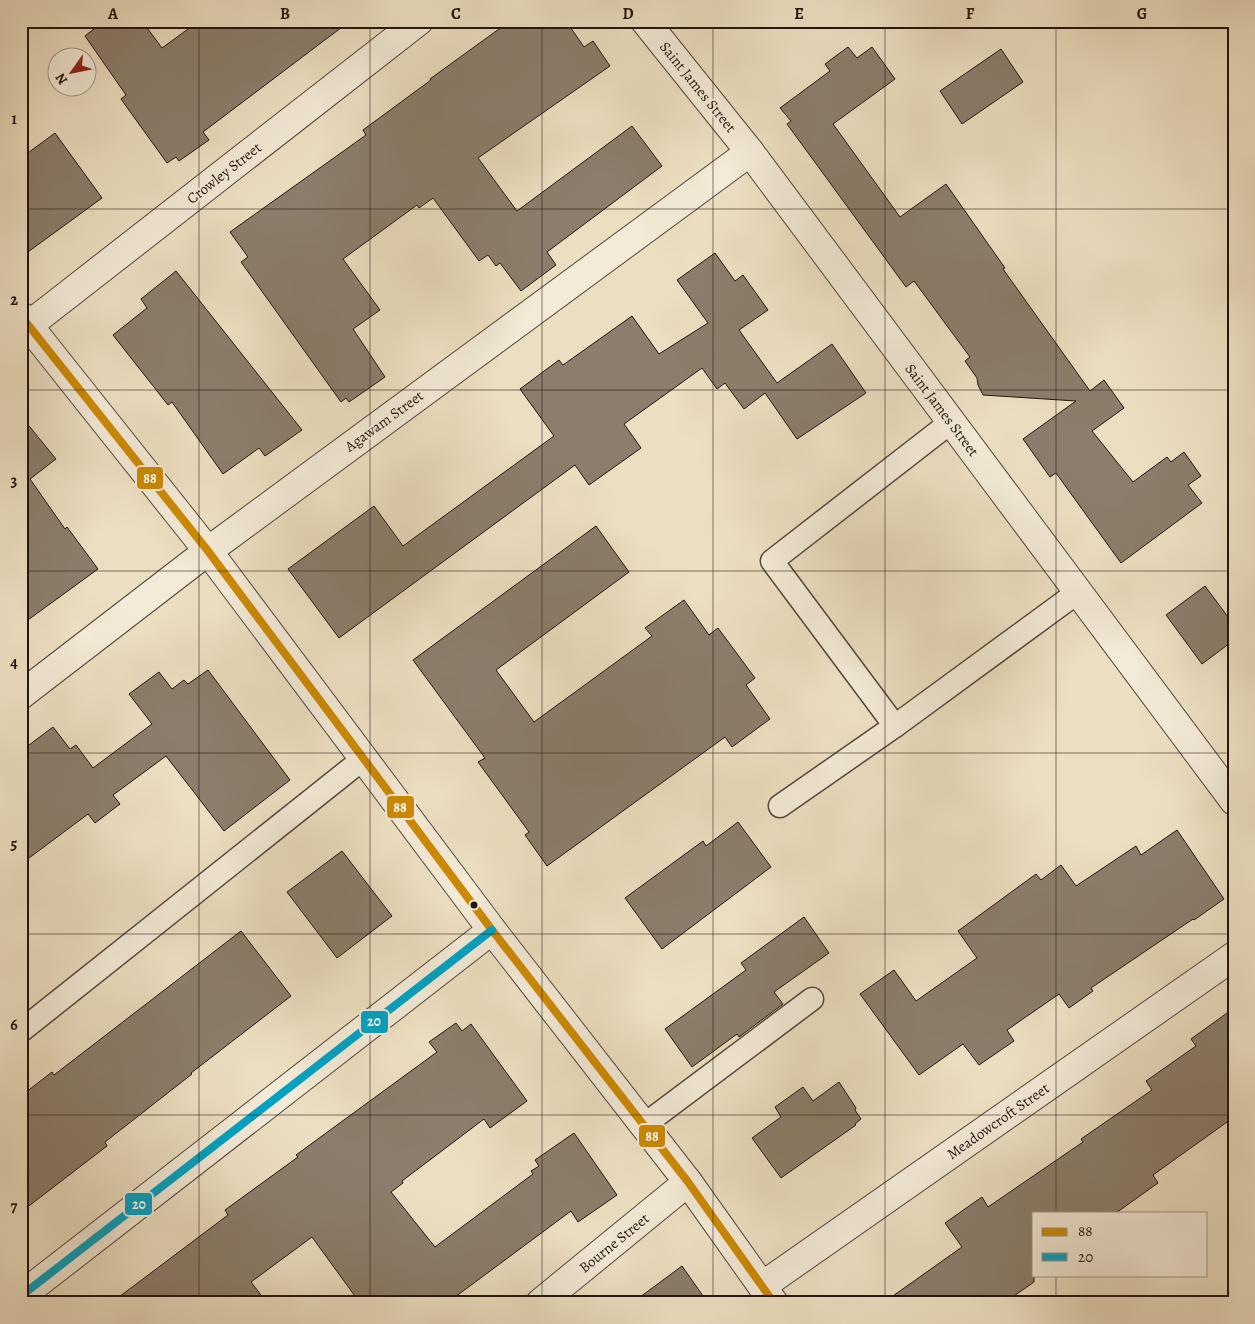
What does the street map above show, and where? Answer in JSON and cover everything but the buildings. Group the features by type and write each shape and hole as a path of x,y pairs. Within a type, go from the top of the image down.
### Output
{"street":[{"name":"Crowley Street","path":"25,320 419,21"},
{"name":"Saint James Street","path":"645,21 750,152 1234,802"},
{"name":"Agawam Street","path":"21,695 208,551 750,152"},
{"path":"25,320 208,551 492,930 688,1182 768,1294"},
{"path":"21,1296 492,930"},
{"name":"Meadowcroft Street","path":"768,1294 1234,956"},
{"name":"Bourne Street","path":"540,1303 688,1182"}],"lane":[{"path":"895,726 772,561 951,422"},
{"path":"780,806 895,726 1078,592"},
{"path":"21,1031 363,758"},
{"path":"644,1126 812,999"}],"transit line":[{"name":"88","path":"21,316 208,551 492,930 688,1182 774,1303"},
{"name":"20","path":"21,1296 492,930"}]}
